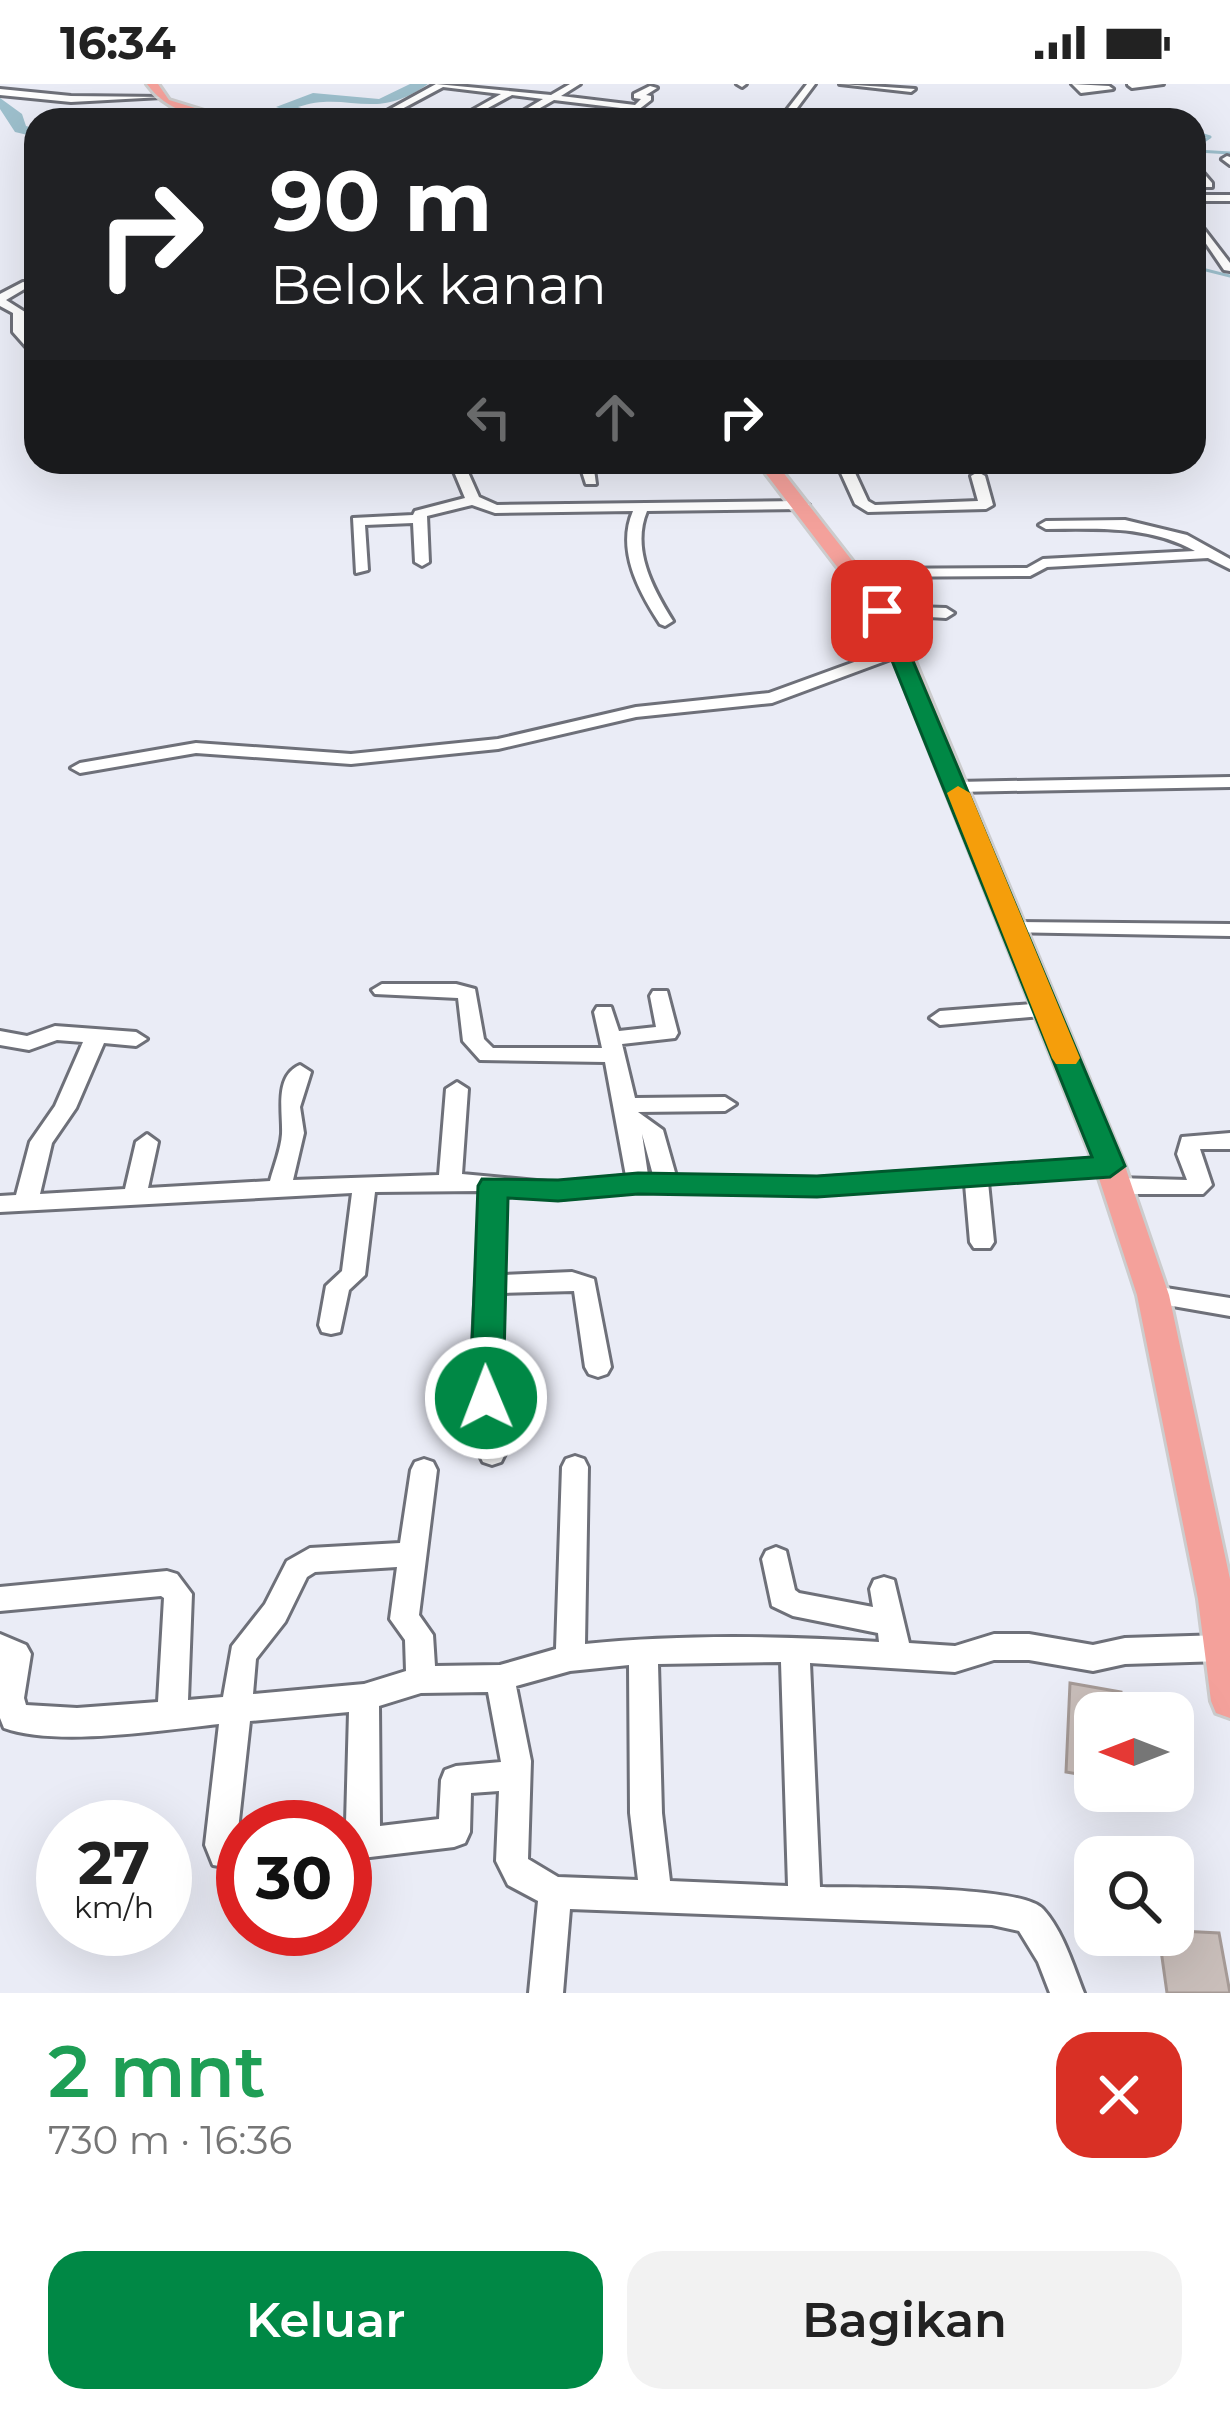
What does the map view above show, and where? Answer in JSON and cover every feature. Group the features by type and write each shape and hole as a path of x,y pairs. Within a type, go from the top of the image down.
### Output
{"main road":[{"path":"152,84 158,98 180,108"},
{"path":"776,474 846,572 882,611 901,650 1113,1176 1153,1295 1223,1599 1222,1648 1230,1701"}],"street":[{"path":"397,108 442,84 551,98 635,102 653,88 628,84"},
{"path":"483,108 530,84"},
{"path":"844,84 911,89"},
{"path":"1076,84 1081,90 1108,88"},
{"path":"1132,85 1159,84"},
{"path":"795,85 810,85"},
{"path":"1132,85 1142,95"},
{"path":"459,98 482,86"},
{"path":"534,108 572,86 635,102"},
{"path":"0,92 71,99 158,98"},
{"path":"489,108 513,93"},
{"path":"635,102 636,108"},
{"path":"1206,180 1230,185"},
{"path":"1206,234 1228,268"},
{"path":"1206,245 1230,246"},
{"path":"0,300 19,312 19,332 24,338"},
{"path":"463,474 473,500"},
{"path":"589,474 591,481"},
{"path":"848,474 862,505 873,509 986,506 988,499 978,476"},
{"path":"358,521 418,519 430,508 473,500 495,509 802,505"},
{"path":"362,570 358,521 365,505"},
{"path":"641,509 633,522 637,555 647,593 664,621"},
{"path":"418,519 422,562"},
{"path":"1046,525 1125,524 1182,538 1204,555 1230,565"},
{"path":"846,572 1030,572 1043,562 1204,555"},
{"path":"882,611 946,613"},
{"path":"80,768 196,748 351,759 482,746 636,712 772,698 901,650"},
{"path":"956,787 1230,782"},
{"path":"1011,928 1230,930"},
{"path":"382,990 462,991 471,999 474,1041 488,1054 614,1047 668,1033 660,996"},
{"path":"940,1018 1046,1010"},
{"path":"604,1012 638,1183"},
{"path":"0,1038 29,1043 50,1034 136,1039"},
{"path":"26,1202 41,1142 65,1108 96,1037"},
{"path":"280,1188 293,1133 290,1107 300,1072"},
{"path":"450,1183 457,1089"},
{"path":"627,1112 725,1103"},
{"path":"627,1112 652,1130 667,1183"},
{"path":"0,1204 365,1184 450,1183 558,1191 638,1183 817,1186 976,1175 1113,1176 1195,1188 1201,1185 1188,1154 1190,1142 1230,1141"},
{"path":"135,1196 147,1142"},
{"path":"976,1175 982,1242"},
{"path":"331,1324 338,1286 353,1276 365,1184"},
{"path":"492,1454 485,1361 493,1186"},
{"path":"491,1285 582,1283 587,1288 598,1366"},
{"path":"1153,1295 1230,1307"},
{"path":"570,1658 575,1467"},
{"path":"421,1680 419,1635 404,1619 424,1470"},
{"path":"227,1800 242,1654 274,1613 297,1569 310,1560 413,1554"},
{"path":"776,1559 779,1590 793,1604 890,1623"},
{"path":"0,1600 167,1583 178,1594 172,1715"},
{"path":"884,1589 897,1657"},
{"path":"0,1647 16,1654 8,1698 15,1718 77,1722 364,1697 421,1680 500,1678 570,1658 643,1651 795,1651 956,1659 994,1647 1058,1648 1093,1658 1125,1651 1222,1648"},
{"path":"643,1651 646,1813 656,1899"},
{"path":"795,1651 805,1903"},
{"path":"500,1678 516,1775 512,1861 520,1874 555,1893 992,1909 1029,1917 1051,1952 1065,1992"},
{"path":"358,1800 364,1697"},
{"path":"372,1842 454,1832 456,1780 516,1775"},
{"path":"546,1993 555,1893"}],"building":[{"path":"1070,1683 1121,1692 1074,1692 1074,1773 1066,1772"},
{"path":"1194,1932 1219,1933 1230,1993 1167,1993 1162,1956 1194,1956"}],"waterway":[{"path":"287,108 283,107 313,97 381,103 421,84"},
{"path":"0,102 24,130"},
{"path":"1206,136 1210,137 1206,140"},
{"path":"1206,152 1230,153"},
{"path":"1206,270 1230,276"}],"slow traffic":[{"path":"958,793 1066,1058"}],"route":[{"path":"486,1398 493,1186 558,1191 638,1183 817,1186 1110,1166 882,611"}]}
